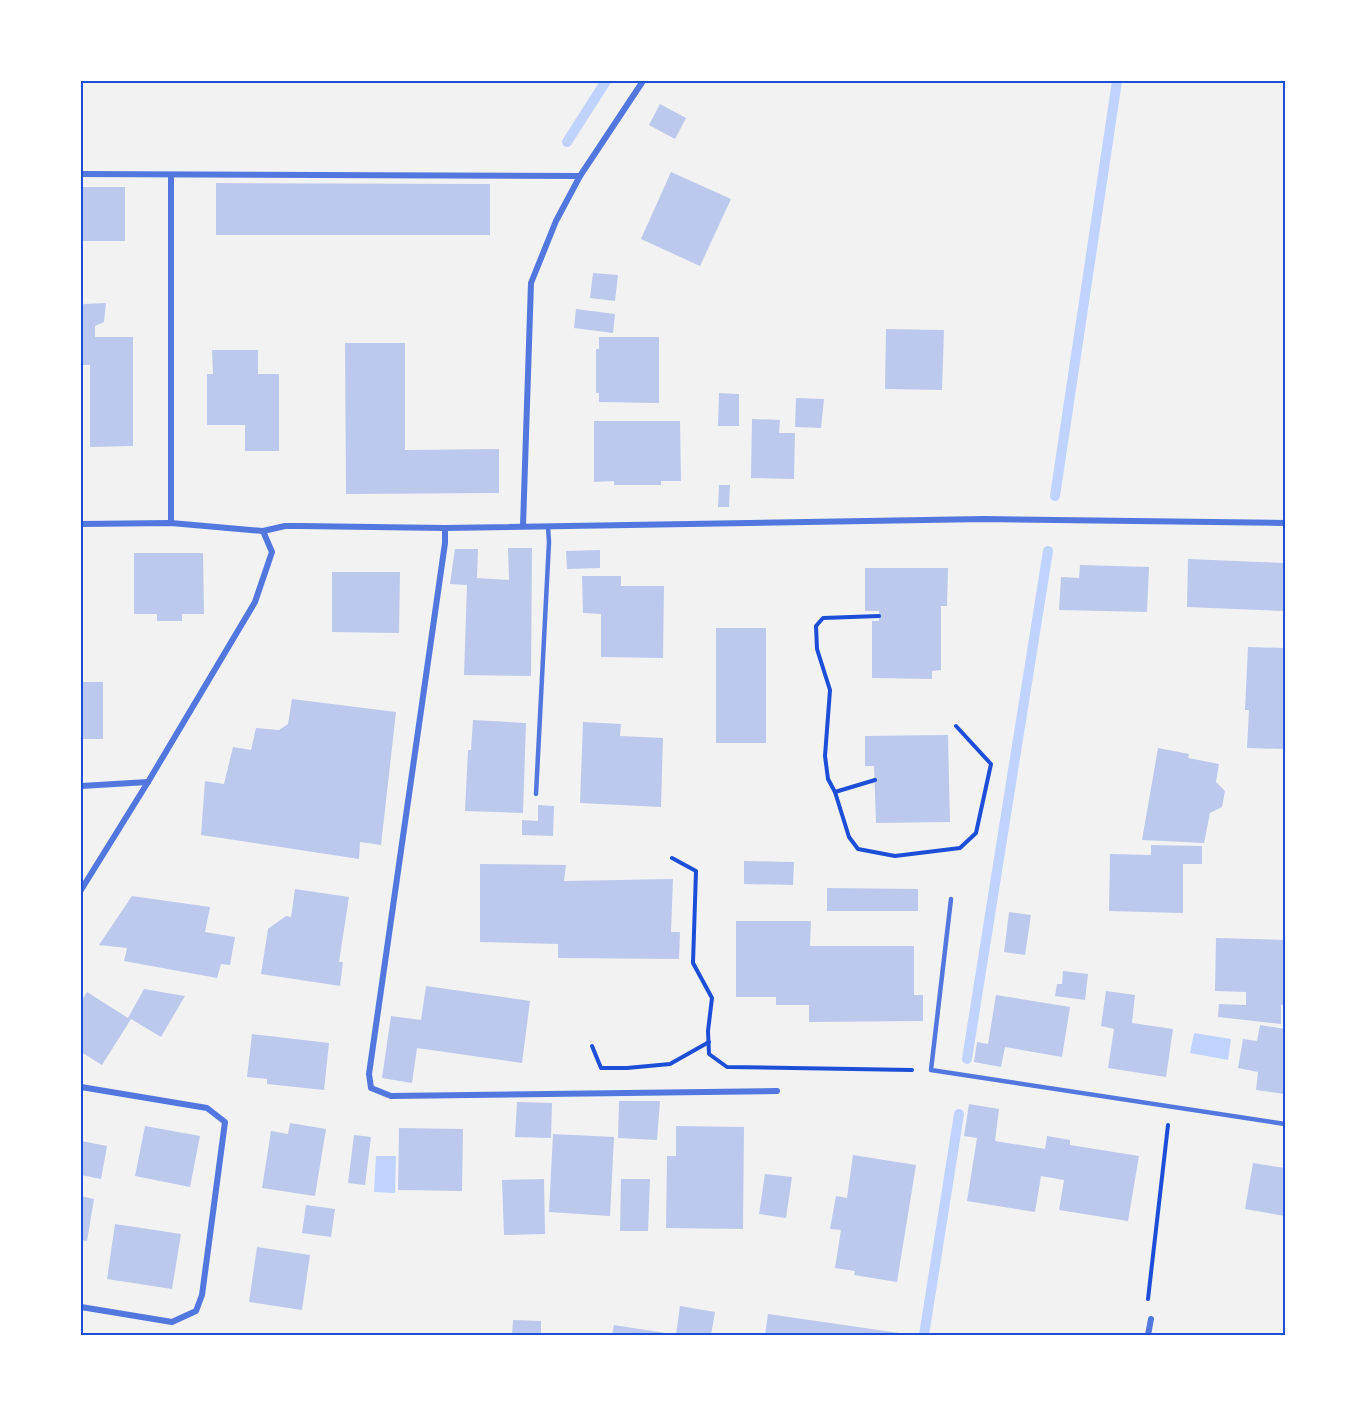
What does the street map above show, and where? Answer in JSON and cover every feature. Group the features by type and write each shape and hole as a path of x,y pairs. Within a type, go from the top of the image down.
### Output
{"street":[{"path":"523,526 531,283 556,221 580,176 643,81"},
{"path":"81,174 580,176"},
{"path":"171,175 171,523"},
{"path":"81,524 171,523 263,531 285,526 548,527 984,519 1285,524"},
{"path":"445,528 445,543 372,1051 369,1074 371,1088 391,1096 777,1091"},
{"path":"81,890 255,602 272,552 263,531"},
{"path":"81,786 148,782"},
{"path":"81,1087 207,1108 225,1122 202,1295 196,1311 172,1322 81,1307"},
{"path":"1148,1335 1151,1319"}],"lane":[{"path":"536,794 548,527"},
{"path":"951,898 931,1070 1285,1124"}],"path":[{"path":"879,616 823,618 816,626 818,649 830,690 825,756 828,779 835,792 849,837 858,849 895,856 960,848 976,833 991,764 957,726"},
{"path":"835,792 875,780"},
{"path":"672,858 696,871 693,963 712,998 708,1031 709,1054 727,1067 931,1070"},
{"path":"592,1046 601,1068 627,1068 670,1064 709,1042"},
{"path":"1151,1319 1147,1309 1170,1106"}],"water":[{"path":"1194,1033 1231,1039 1228,1060 1190,1053"},
{"path":"376,1156 396,1156 395,1193 374,1192"}],"building":[{"path":"660,104 686,118 675,139 649,125"},
{"path":"671,172 731,199 700,266 641,239"},
{"path":"216,183 490,184 490,235 216,235"},
{"path":"81,187 125,187 125,241 81,241"},
{"path":"593,273 618,275 615,301 590,298"},
{"path":"106,303 104,322 95,326 95,337 133,337 133,446 90,447 90,365 81,365 81,307 84,304"},
{"path":"576,309 615,314 613,333 574,328"},
{"path":"886,329 944,330 942,390 885,389"},
{"path":"599,337 659,337 659,403 599,402 599,393 596,393 596,349 599,349"},
{"path":"345,343 405,343 405,450 499,449 499,493 346,494"},
{"path":"212,350 258,350 258,374 279,374 279,451 245,451 245,425 207,425 207,374 213,374"},
{"path":"719,393 739,394 739,426 718,426"},
{"path":"796,398 824,399 821,428 795,427"},
{"path":"752,419 780,420 779,433 795,433 794,479 751,478"},
{"path":"594,421 680,421 681,481 661,481 661,485 614,485 614,481 594,482"},
{"path":"719,485 730,485 729,507 718,507"},
{"path":"508,548 532,548 531,676 464,675 467,585 450,584 455,549 478,549 477,578 509,580"},
{"path":"600,550 600,568 567,569 566,551"},
{"path":"134,553 203,553 204,614 182,614 182,621 157,621 157,614 134,614"},
{"path":"1188,559 1285,563 1285,611 1187,607"},
{"path":"1080,565 1149,567 1147,612 1059,610 1061,577 1079,578"},
{"path":"865,568 948,568 947,606 941,606 941,670 932,671 932,679 872,678 872,621 879,621 879,611 865,611"},
{"path":"332,572 400,572 399,633 332,632"},
{"path":"582,576 621,576 621,586 664,586 663,658 601,657 601,614 583,613"},
{"path":"716,628 766,628 766,743 716,743"},
{"path":"1248,647 1285,648 1285,749 1247,748 1249,710 1245,710"},
{"path":"81,682 103,682 103,739 81,739"},
{"path":"292,699 396,712 381,845 360,842 359,859 201,835 205,781 224,784 233,747 251,750 256,728 279,730 288,724"},
{"path":"473,720 526,723 523,813 465,811 468,750 471,750"},
{"path":"583,722 621,724 620,736 663,738 661,807 580,803"},
{"path":"948,735 950,822 876,823 874,766 865,766 865,736"},
{"path":"1158,748 1189,754 1188,758 1219,764 1216,782 1225,791 1222,807 1210,813 1204,843 1142,840"},
{"path":"538,805 554,806 553,836 522,835 522,820 538,821"},
{"path":"1151,845 1202,846 1202,864 1183,864 1183,913 1109,911 1110,854 1151,855"},
{"path":"744,861 794,862 793,885 744,884"},
{"path":"480,864 566,865 564,881 673,879 671,932 680,932 679,959 558,958 558,944 480,942"},
{"path":"827,888 918,889 918,911 827,911"},
{"path":"295,889 349,897 339,962 343,962 340,986 261,974 268,929 286,916 291,917"},
{"path":"132,896 210,907 205,932 235,937 230,965 221,964 217,978 124,961 127,948 99,945"},
{"path":"1009,912 1031,915 1025,955 1004,952"},
{"path":"736,921 811,921 810,946 914,946 914,995 923,995 923,1021 809,1022 809,1005 776,1005 776,997 736,997"},
{"path":"1216,938 1285,940 1285,1005 1281,1005 1281,1024 1218,1017 1219,1004 1246,1005 1246,992 1215,991"},
{"path":"1063,971 1088,974 1085,1000 1055,996 1057,984 1062,984"},
{"path":"426,986 530,1001 522,1063 417,1048 412,1083 382,1078 391,1016 421,1020"},
{"path":"144,989 185,996 161,1037 131,1019 102,1065 81,1052 81,1002 87,992 128,1018"},
{"path":"1106,991 1135,995 1132,1023 1173,1029 1166,1077 1108,1068 1114,1029 1101,1026"},
{"path":"996,995 1070,1007 1062,1057 1005,1047 1001,1067 974,1062 977,1042 988,1044"},
{"path":"1260,1025 1285,1029 1285,1094 1256,1090 1258,1072 1238,1068 1243,1039 1257,1041"},
{"path":"252,1034 329,1043 324,1090 267,1084 267,1079 247,1077"},
{"path":"619,1101 660,1101 657,1140 618,1138"},
{"path":"517,1102 552,1103 551,1138 515,1137"},
{"path":"969,1104 999,1109 995,1141 1045,1149 1047,1136 1070,1140 1070,1145 1139,1156 1128,1221 1059,1210 1064,1180 1041,1176 1035,1212 967,1201 977,1138 964,1136"},
{"path":"290,1123 326,1129 315,1196 262,1188 271,1131 288,1134"},
{"path":"145,1126 200,1136 190,1187 135,1176"},
{"path":"676,1126 744,1127 743,1229 666,1228 667,1156 676,1156"},
{"path":"399,1128 463,1129 462,1191 398,1190"},
{"path":"553,1134 614,1137 610,1216 549,1212"},
{"path":"354,1135 371,1137 365,1185 348,1183"},
{"path":"81,1141 107,1146 101,1179 81,1175"},
{"path":"853,1155 916,1165 897,1282 854,1275 855,1271 835,1268 841,1230 830,1229 836,1196 847,1198"},
{"path":"1253,1163 1285,1168 1285,1216 1245,1209"},
{"path":"765,1174 792,1177 786,1218 759,1214"},
{"path":"544,1179 545,1234 504,1235 502,1180"},
{"path":"621,1179 650,1179 648,1231 620,1231"},
{"path":"81,1196 94,1199 87,1241 81,1240"},
{"path":"306,1205 335,1209 331,1237 302,1233"},
{"path":"115,1224 181,1234 172,1289 107,1279"},
{"path":"257,1247 310,1255 302,1310 249,1302"},
{"path":"680,1306 715,1312 711,1335 676,1335"},
{"path":"768,1314 906,1334 906,1335 765,1335"},
{"path":"513,1320 541,1321 541,1335 512,1335"},
{"path":"614,1325 672,1334 672,1335 612,1335"}],"waterway":[{"path":"567,142 606,81"},
{"path":"1055,496 1117,81"},
{"path":"967,1059 1048,551"},
{"path":"924,1335 959,1114"}]}
